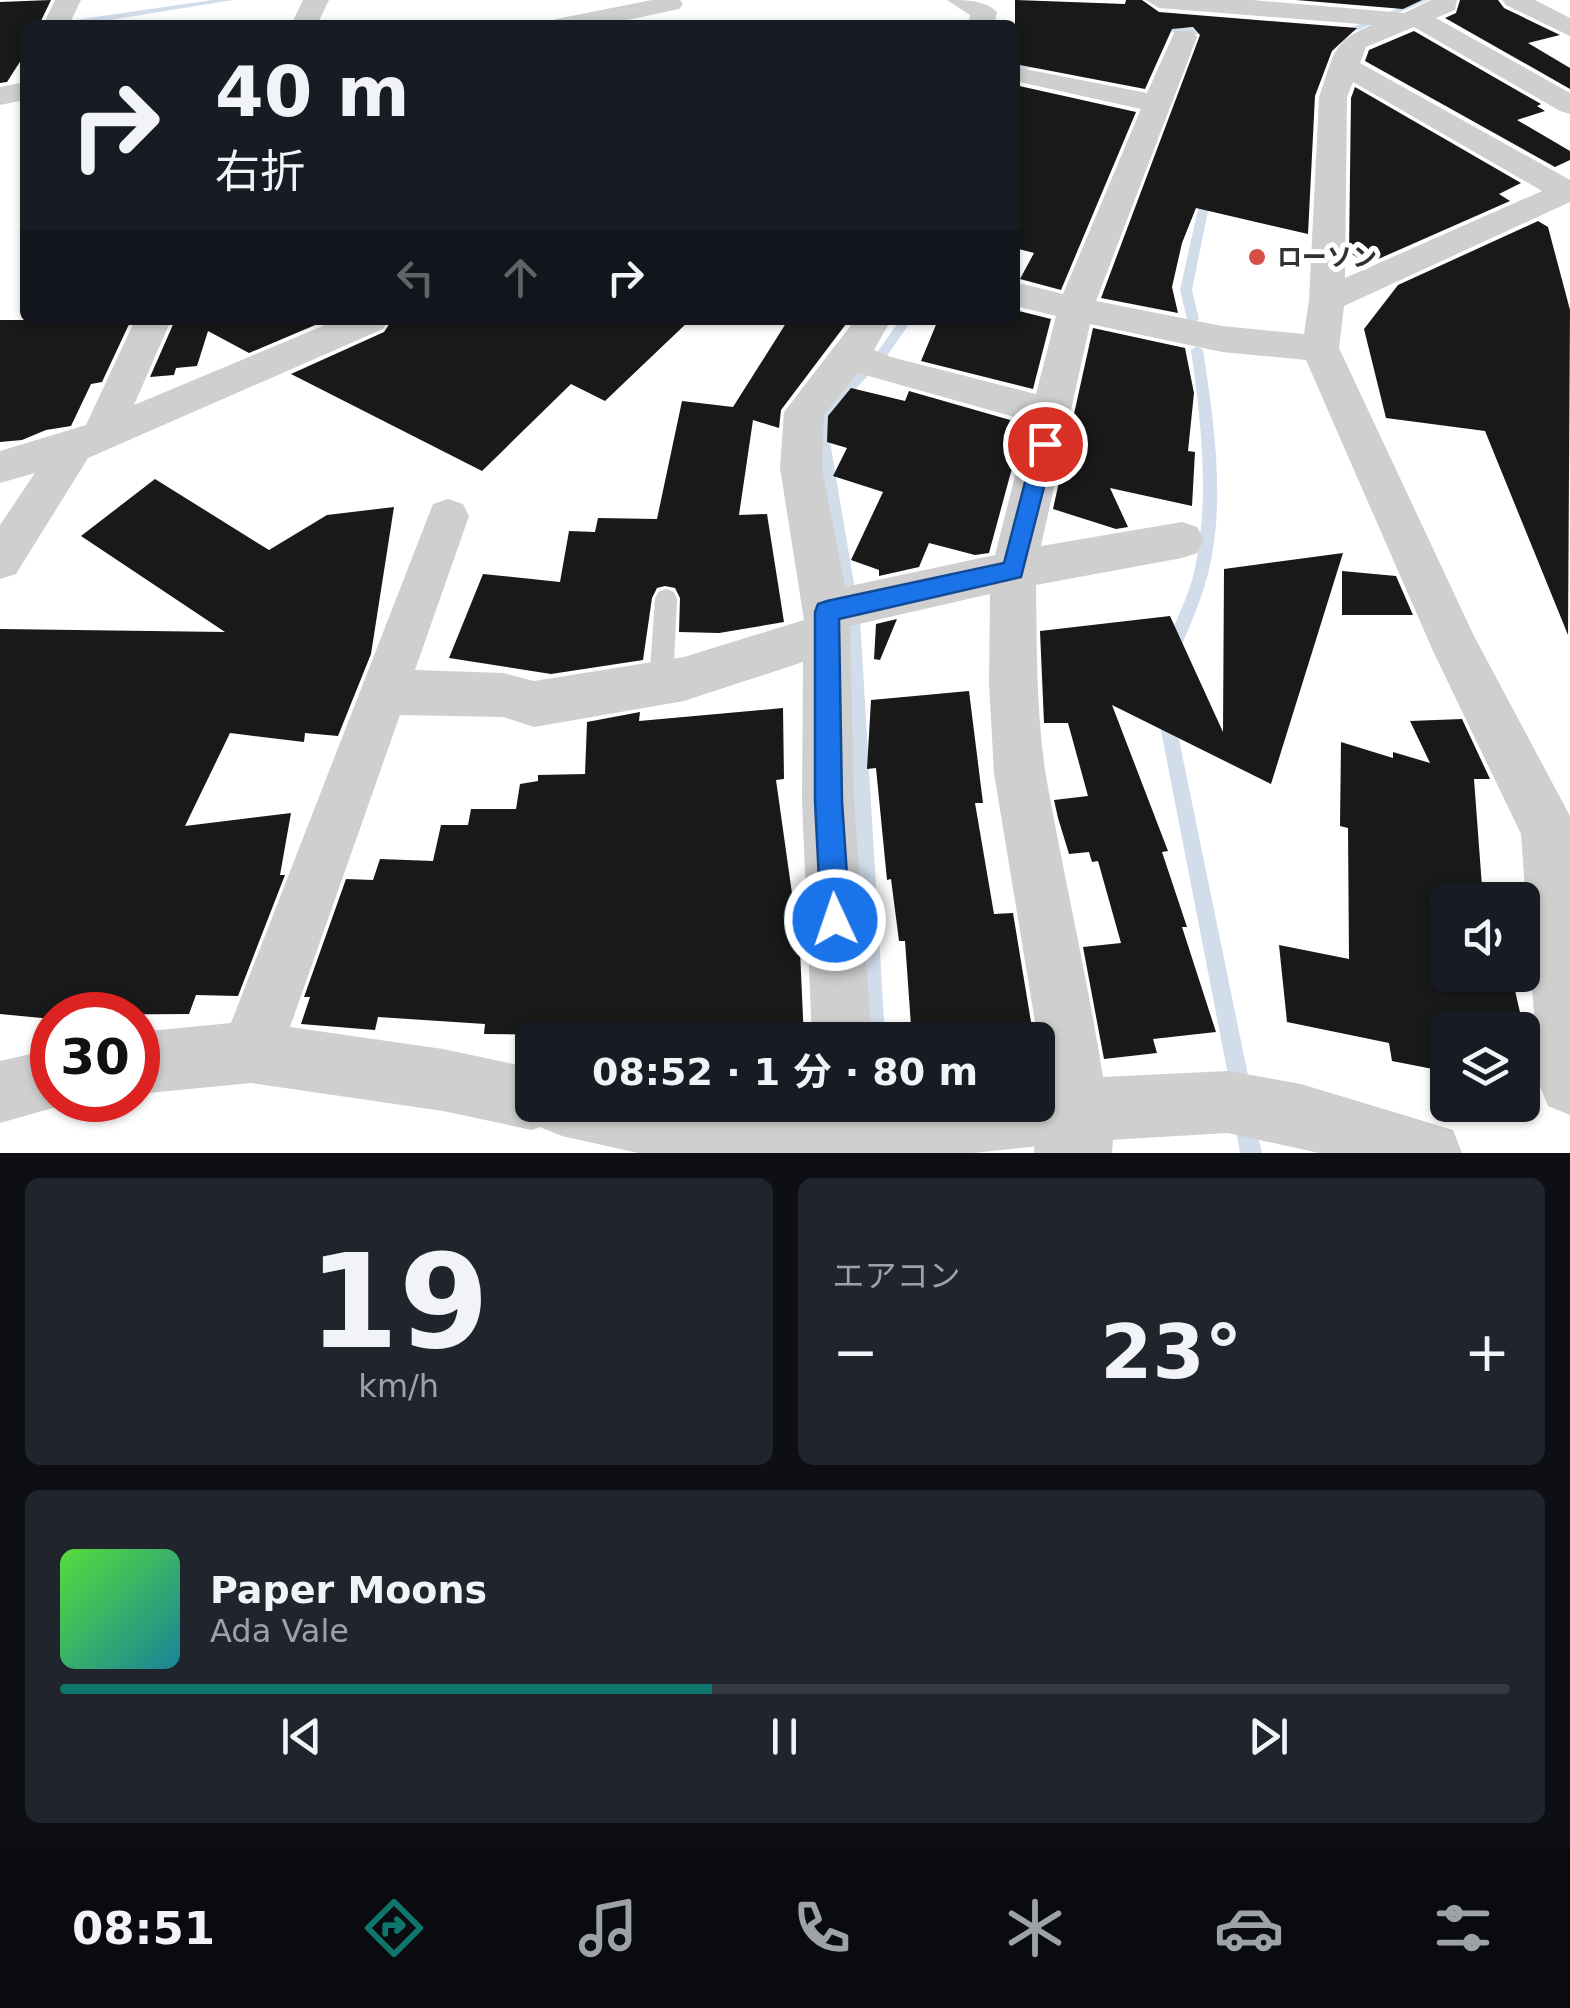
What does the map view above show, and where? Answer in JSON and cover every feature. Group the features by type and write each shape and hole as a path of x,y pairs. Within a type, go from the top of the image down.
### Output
{"street":[{"path":"960,0 984,12 982,20"},
{"path":"1159,0 1355,10 1409,20 1570,104"},
{"path":"1444,0 1446,5 1354,42 1342,66 1333,97 1327,300 1320,348 1457,651 1559,847 1570,1084"},
{"path":"1515,0 1570,28"},
{"path":"599,20 669,10"},
{"path":"1074,1131 1056,962 1020,773 1013,684 1013,570 1076,306 1184,36"},
{"path":"1342,66 1561,193 1570,230"},
{"path":"1020,74 1155,103"},
{"path":"1327,300 1561,193"},
{"path":"1020,295 1222,340 1320,348"},
{"path":"0,560 89,439 150,325"},
{"path":"279,360 296,325"},
{"path":"0,467 89,439 359,325"},
{"path":"841,1022 828,801 826,623 800,468 804,412 868,351 1053,413"},
{"path":"250,1052 448,516"},
{"path":"382,692 503,695 534,704 661,683 826,623 1013,570 1182,540"},
{"path":"160,1062 250,1052 443,1080 515,1095"},
{"path":"888,1122 1074,1131 1277,1120 1430,1153"},
{"path":"603,1122 642,1138 824,1122"}],"lane":[{"path":"661,683 666,599"}],"building":[{"path":"51,0 41,20 20,20 20,62 7,82 0,83 0,2"},
{"path":"1015,0 1125,4 1126,0 1142,0 1159,12 1357,28 1332,51 1315,96 1308,234 1196,208 1182,243 1172,287 1178,313 1101,298 1200,35 1193,27 1172,29 1145,89 1020,65 1020,20 1015,20"},
{"path":"1296,0 1422,0 1403,9"},
{"path":"1460,0 1498,0 1504,8 1560,35 1528,43 1570,68 1570,89 1445,18 1456,13"},
{"path":"1414,31 1541,104 1537,106 1545,111 1517,120 1570,151 1570,160 1555,167 1365,61 1369,50"},
{"path":"1020,86 1136,112 1061,290 1020,279 1034,253 1020,249"},
{"path":"1355,87 1521,183 1499,194 1510,201 1367,264 1349,252 1351,98"},
{"path":"1538,221 1548,227 1570,310 1568,635 1485,431 1386,418 1364,329 1398,285"},
{"path":"1020,311 1051,319 1033,389 921,361 936,325 1020,325"},
{"path":"0,320 20,320 20,325 129,325 102,382 91,384 71,426 0,442"},
{"path":"173,325 315,325 249,353 208,331 197,366 176,368 174,375 150,377"},
{"path":"389,325 685,325 605,401 571,384 482,471 291,374 384,332"},
{"path":"785,325 845,325 781,410 779,428 753,420 739,515 767,514 784,622 719,633 679,632 680,598 675,588 665,586 657,588 652,598 643,660 551,674 449,658 483,574 560,582 569,531 595,532 598,518 657,519 682,401 733,407"},
{"path":"1093,328 1185,348 1194,393 1188,451 1195,452 1192,506 1110,488 1128,527 1116,529 1053,509"},
{"path":"851,388 905,401 909,391 1024,424 989,553 975,555 929,543 919,567 879,576 879,570 851,560 883,492 833,476 847,448 827,442 828,416"},
{"path":"155,479 269,550 327,515 394,507 371,654 338,736 305,733 304,742 230,733 185,826 291,813 280,875 285,875 238,996 196,995 189,1014 160,1014 160,992 30,992 30,1017 0,1014 0,629 225,632 81,536"},
{"path":"1343,553 1271,784 1112,705 1168,851 1162,852 1216,1032 1153,1039 1157,1053 1104,1059 1083,947 1121,943 1098,861 1092,862 1089,852 1069,854 1058,818 1054,800 1088,796 1068,723 1044,723 1040,631 1170,616 1223,732 1224,569"},
{"path":"1342,571 1396,576 1413,615 1342,615"},
{"path":"897,619 880,660 874,659 876,624"},
{"path":"969,691 983,803 975,803 994,914 1013,913 1031,1022 911,1022 905,941 899,941 891,879 887,880 876,768 867,769 871,700"},
{"path":"783,708 784,779 776,780 800,950 803,1022 515,1022 515,1034 484,1034 485,1024 378,1017 375,1030 301,1024 310,997 304,997 346,879 373,880 380,859 433,861 441,825 468,825 471,809 516,809 520,784 538,781 538,775 585,774 587,722 640,712 639,721"},
{"path":"1462,719 1490,779 1474,779 1482,882 1430,882 1430,992 1515,992 1520,1012 1430,1012 1430,1068 1392,1061 1389,1043 1287,1022 1279,945 1349,959 1348,828 1340,826 1341,742 1393,758 1393,752 1430,763 1410,721"}],"waterway":[{"path":"95,20 229,0"},
{"path":"1338,35 1425,0"},
{"path":"1155,28 1217,33"},
{"path":"1020,67 1038,64 1039,56"},
{"path":"1193,319 1186,290 1207,191"},
{"path":"874,1022 852,619 823,442 830,407 882,354 902,325"},
{"path":"1172,649 1199,579 1209,518 1207,430 1197,350"},
{"path":"1166,715 1241,1090"},
{"path":"1245,1118 1251,1153"}],"place":[{"name":"ローソン","path":"1257,257"}],"route":[{"path":"835,920 828,801 827,612 1013,570 1045,444"}]}
